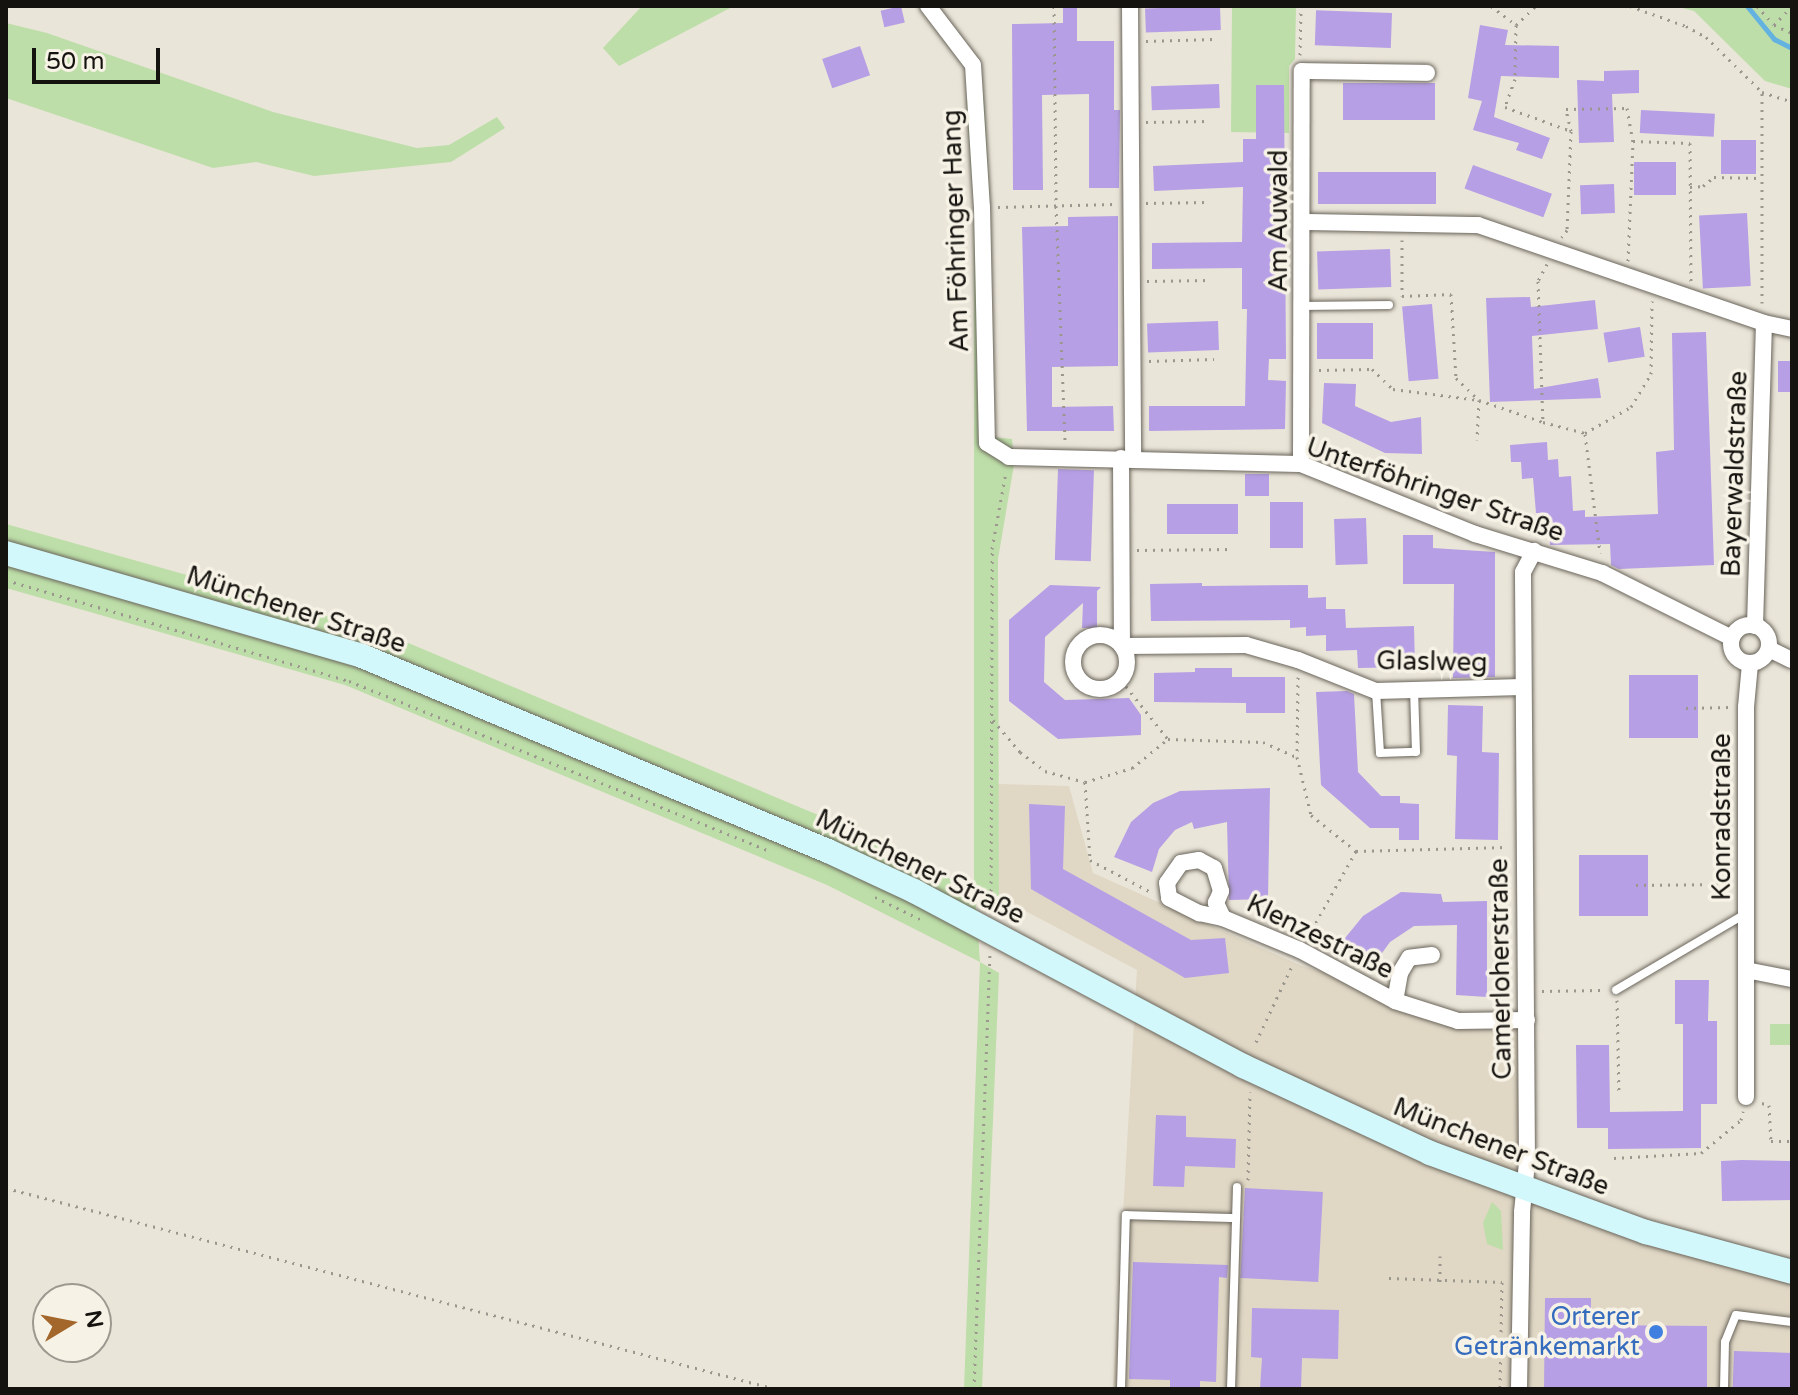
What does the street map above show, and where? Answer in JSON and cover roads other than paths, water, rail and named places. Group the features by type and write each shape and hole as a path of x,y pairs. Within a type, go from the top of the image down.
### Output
{"main road":[{"name":"Münchener Straße","path":"6,553 362,656 814,844 914,891 1243,1066 1430,1153 1524,1191 1646,1232 1792,1272"}],"street":[{"name":"Am Föhringer Hang","path":"928,6 973,65 982,207 987,443 1009,457"},
{"path":"1122,646 1132,361 1130,6"},
{"name":"Am Auwald","path":"1301,464 1302,71 1427,73"},
{"path":"1302,222 1402,221 1478,225 1764,323 1792,329"},
{"name":"Bayerwaldstraße","path":"1755,626 1764,323"},
{"name":"Unterföhringer Straße","path":"1009,457 1301,464 1475,534 1602,573 1732,638"},
{"name":"Camerloherstraße","path":"1519,1389 1527,1020 1523,847 1523,572 1534,551"},
{"path":"1755,626 1768,637 1769,649 1762,660 1750,664 1735,655 1732,638 1739,629 1755,626"},
{"name":"Glaslweg","path":"1122,646 1127,663 1121,680 1114,686 1097,689 1081,682 1073,666 1077,649 1090,637 1108,636 1122,646 1246,645 1298,660 1376,691 1522,687"},
{"path":"1769,649 1792,660"},
{"name":"Konradstraße","path":"1746,1097 1746,707 1750,664"},
{"name":"Klenzestraße","path":"1223,918 1216,903 1221,891 1214,868 1199,860 1181,863 1167,883 1169,898 1199,913 1223,918 1300,950 1395,1001 1458,1021 1527,1020"},
{"name":"Klenzestraße","path":"1395,1001 1400,973 1409,958 1432,955"},
{"path":"1746,970 1792,979"}],"lane":[{"path":"1303,306 1389,305"},
{"path":"1376,691 1380,753 1416,752 1414,688"},
{"path":"1616,990 1745,914"},
{"path":"1231,1389 1237,1187"},
{"path":"1121,1389 1126,1215 1236,1218"},
{"path":"1724,1389 1725,1342 1736,1315 1792,1322"}],"waterway":[{"path":"1747,6 1774,39 1792,48"}],"place":[{"name":"Orterer Getränkemarkt","path":"1656,1332"}]}
